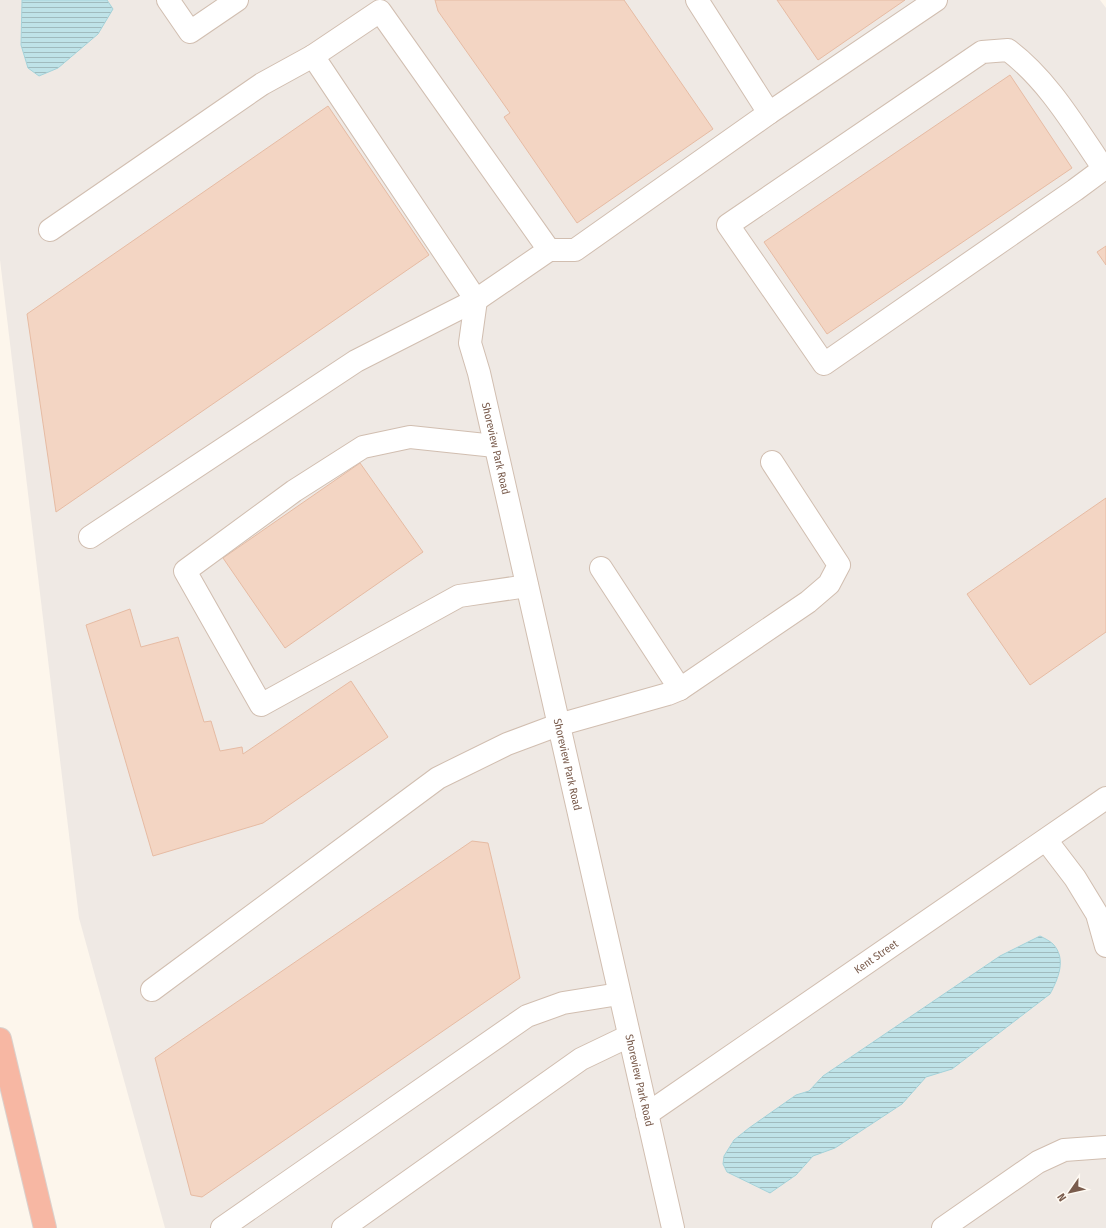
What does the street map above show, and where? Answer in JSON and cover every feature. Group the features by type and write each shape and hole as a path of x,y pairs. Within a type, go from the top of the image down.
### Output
{"highway":[{"path":"0,1039 45,1228"}],"street":[{"path":"168,0 190,32 237,0"},
{"path":"697,0 770,113"},
{"path":"90,537 356,361 476,300 549,250 575,250 770,113 936,0"},
{"path":"50,230 262,84 313,56 381,6 549,250"},
{"path":"1008,50 1026,63 1052,92 1105,168 824,364 728,225 789,185 982,52 1008,50"},
{"path":"313,56 476,300"},
{"name":"Shoreview Park Road","path":"476,300 470,343 495,446 619,994 674,1228"},
{"path":"495,446 410,438 363,447 294,491 185,571 261,705 458,596 527,586"},
{"path":"152,990 438,778 507,744 558,725 668,694 680,689 808,602 829,584 839,565 772,462"},
{"path":"601,568 680,689"},
{"name":"Kent Street","path":"647,1114 1106,798"},
{"path":"1046,840 1075,878 1097,914 1106,946"},
{"path":"222,1228 527,1016 564,1003 619,994"},
{"path":"343,1228 581,1059 629,1036"},
{"path":"943,1228 1045,1159 1064,1150 1106,1147"}],"shaded area":[{"path":"0,0 1100,0 1106,8 1106,1228 165,1228 79,918 0,260"}],"water":[{"path":"22,0 107,0 113,9 98,34 58,68 39,76 28,68 21,45"},
{"path":"1040,936 1053,944 1060,956 1060,969 1050,994 952,1069 926,1077 902,1104 835,1148 813,1156 796,1175 770,1193 727,1172 723,1164 724,1156 734,1140 749,1128 796,1095 809,1091 823,1076 1000,956"}],"building":[{"path":"435,0 624,0 713,129 577,223 504,117 510,113 438,11"},
{"path":"777,0 905,0 818,60"},
{"path":"1010,75 1072,168 827,334 764,242"},
{"path":"328,106 429,255 56,512 27,314"},
{"path":"1106,246 1106,265 1097,252"},
{"path":"360,463 423,552 285,648 223,558"},
{"path":"1106,498 1106,632 1030,685 967,594"},
{"path":"130,609 141,647 178,637 204,722 211,721 220,751 242,747 243,754 351,681 388,737 263,823 153,856 86,625"},
{"path":"472,841 488,843 520,978 202,1197 191,1195 155,1058"}]}
